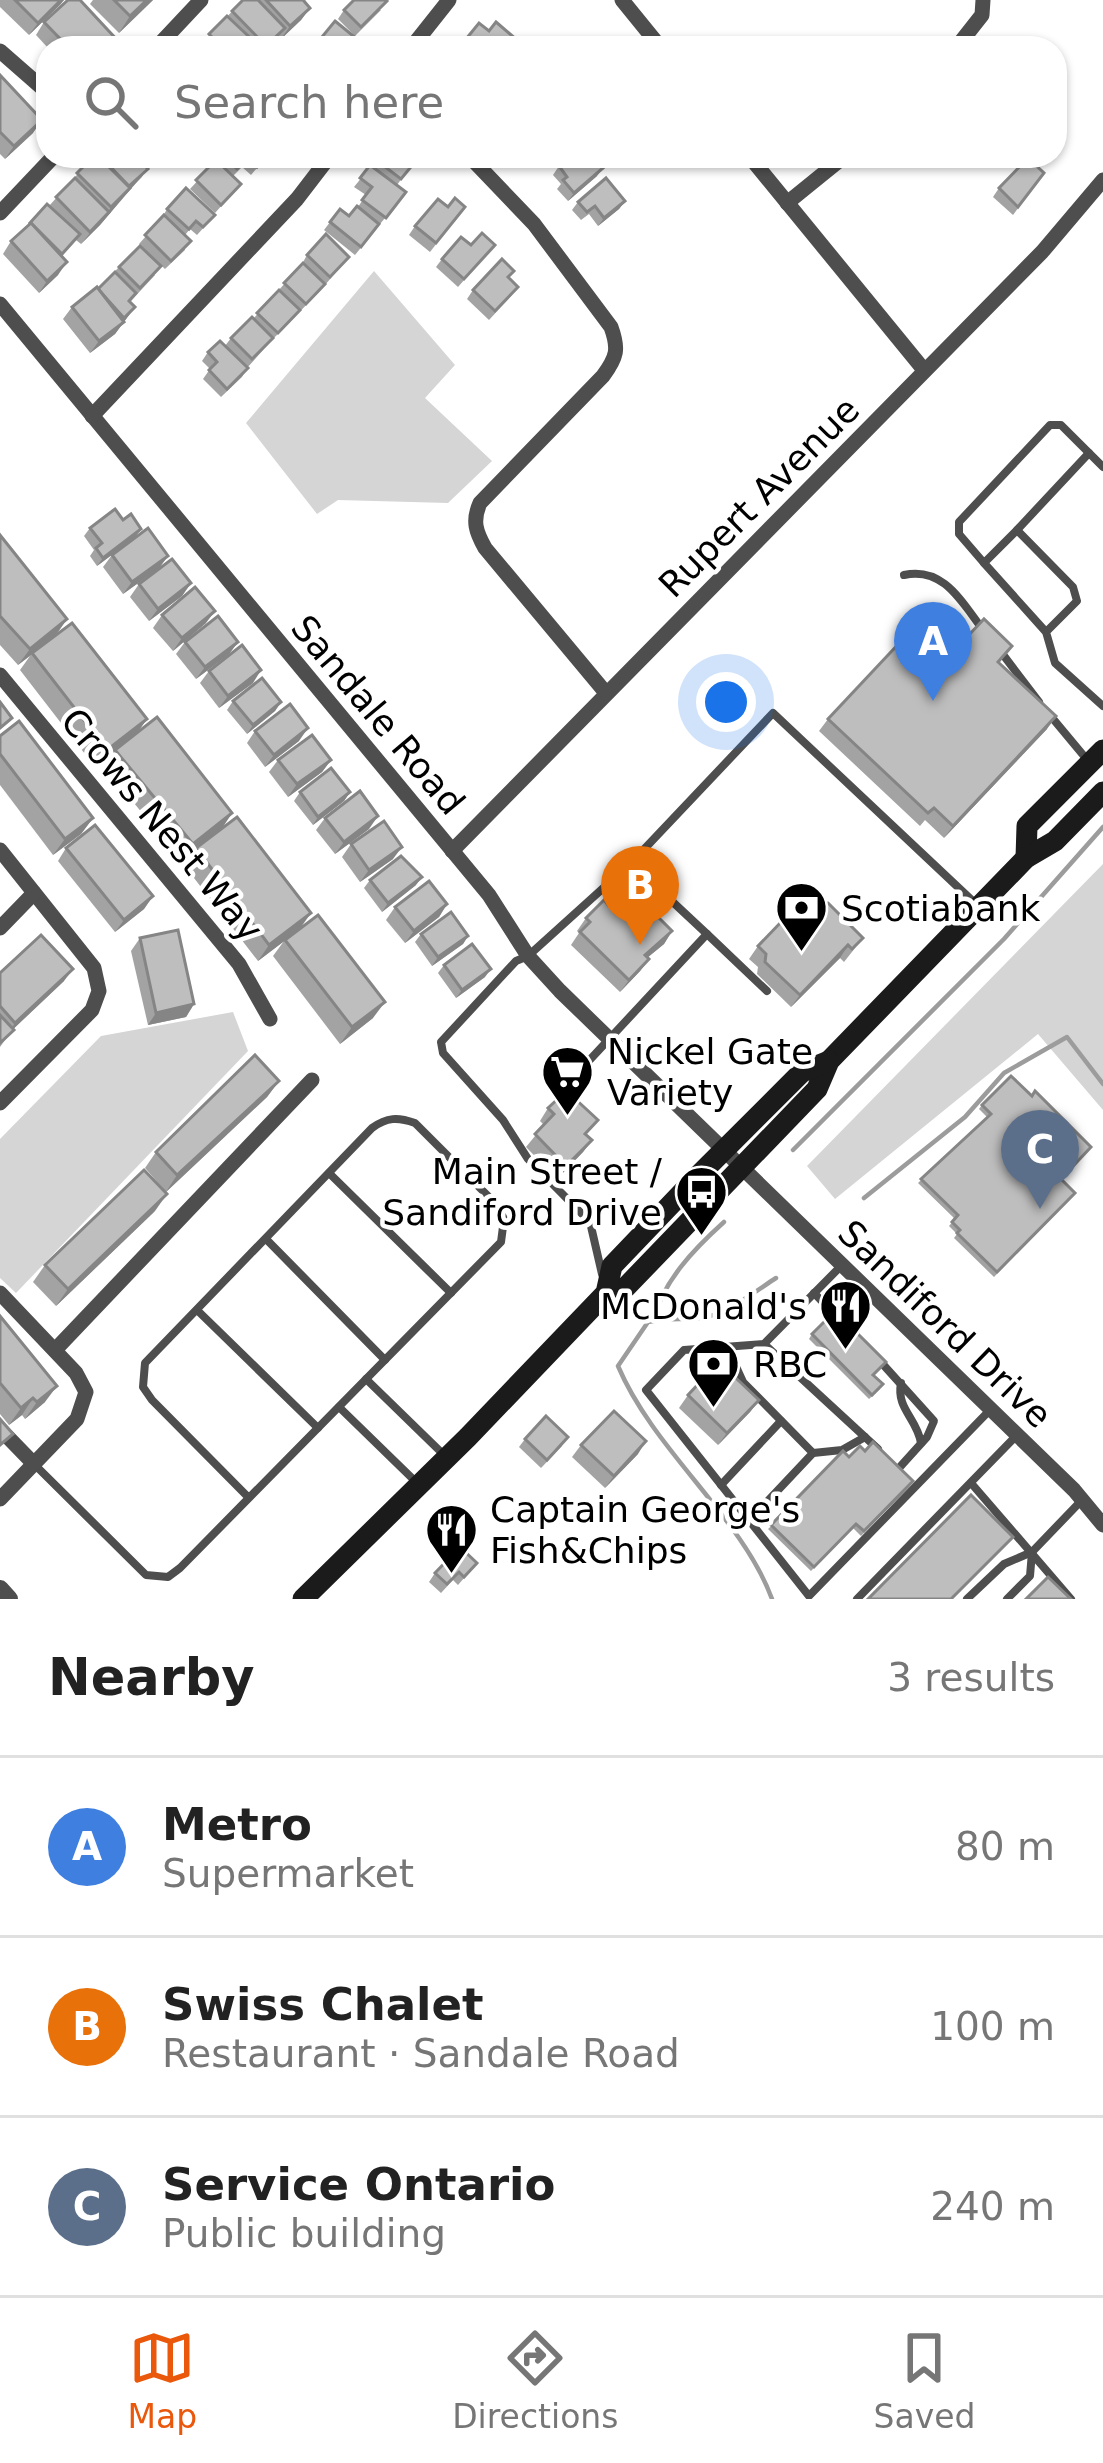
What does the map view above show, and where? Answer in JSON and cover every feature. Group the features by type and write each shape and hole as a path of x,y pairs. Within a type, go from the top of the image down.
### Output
{"main road":[{"path":"1026,858 1027,826 1097,756"},
{"path":"303,1599 606,1293 626,1287 817,1089 829,1061 1026,858 1055,841 1103,792"},
{"path":"606,1293 612,1266 802,1072 829,1061"}],"street":[{"path":"168,36 202,0"},
{"path":"420,36 449,0"},
{"path":"622,0 651,36"},
{"path":"965,36 982,15 983,0"},
{"path":"0,51 36,83"},
{"path":"0,213 43,168"},
{"path":"92,416 298,199 320,168"},
{"path":"480,168 533,224 610,327 618,346 603,376 480,503 475,514 476,531 485,548 606,693"},
{"path":"759,168 924,370"},
{"path":"787,203 830,168"},
{"name":"Rupert Avenue","path":"452,851 1042,252 1103,180"},
{"name":"Sandale Road","path":"0,304 489,895 528,956 724,1151"},
{"name":"Crows Nest Way","path":"0,676 239,964 270,1018"},
{"path":"0,850 94,968 99,994 90,1012 0,1103"},
{"path":"0,928 34,893"},
{"path":"55,1350 312,1081"},
{"name":"Sandiford Drive","path":"724,1151 1103,1525"},
{"path":"0,1293 81,1378 86,1392 77,1418 0,1498"},
{"path":"0,1429 34,1464"},
{"path":"0,1589 9,1599"}],"lane":[{"path":"1103,467 1061,425 1050,425 959,522 958,534 1046,632 1055,663 1103,706"},
{"path":"984,563 1089,453"},
{"path":"1017,530 1073,587 1077,602 1046,632"},
{"path":"904,575 923,573 947,584 1097,756"},
{"path":"606,1293 590,1222 529,1159 503,1120 441,1048 445,1037 516,961 528,956 631,863 773,713 979,907"},
{"path":"631,863 766,991"},
{"path":"571,1080 707,934"},
{"path":"34,1464 146,1575 157,1579 180,1568 502,1242 505,1219 497,1205 415,1123 383,1120 146,1363 143,1387 249,1498"},
{"path":"329,1173 451,1293"},
{"path":"266,1239 385,1360"},
{"path":"840,1266 764,1344 685,1350 646,1390 809,1596 990,1410"},
{"path":"814,1293 843,1323"},
{"path":"197,1310 318,1428"},
{"path":"764,1344 919,1486"},
{"path":"727,1347 742,1382 813,1453"},
{"path":"872,1353 934,1420 921,1444 898,1468"},
{"path":"366,1379 447,1458"},
{"path":"901,1383 900,1405 918,1426 921,1444"},
{"path":"339,1407 420,1485"},
{"path":"721,1486 781,1421"},
{"path":"857,1599 1017,1436"},
{"path":"749,1521 813,1453 842,1450 865,1437"},
{"path":"971,1483 1071,1599"},
{"path":"967,1599 1004,1564 1032,1552 1082,1500"},
{"path":"1006,1599 1030,1576 1032,1552"}],"shaded area":[{"path":"374,271 455,365 425,398 492,461 448,503 338,500 317,514 246,423"},
{"path":"1103,864 1103,1110 1038,1034 835,1199 807,1166"},
{"path":"233,1012 248,1051 16,1293 0,1278 0,1139 101,1036"}],"building":[{"path":"15,0 61,0 38,23"},
{"path":"68,0 80,0 113,36 57,36 44,22"},
{"path":"114,0 147,0 130,16"},
{"path":"243,0 258,0 285,28 277,36 256,36 232,11"},
{"path":"266,0 303,0 310,8 290,26"},
{"path":"354,0 387,1 361,27 344,10"},
{"path":"227,16 248,36 211,36"},
{"path":"335,21 353,36 323,36"},
{"path":"496,22 512,36 468,36 479,23 489,31"},
{"path":"0,75 36,114 36,126 14,146 0,132"},
{"path":"82,168 110,168 130,188 111,207 77,173"},
{"path":"112,168 147,168 148,169 129,186"},
{"path":"208,168 224,168 241,184 221,205 196,180"},
{"path":"368,168 374,168 406,192 386,218 362,200 372,187 360,178"},
{"path":"387,168 410,168 401,179"},
{"path":"560,168 603,168 574,193 563,180 567,177"},
{"path":"1018,168 1039,168 1044,173 1018,207 999,188"},
{"path":"75,178 109,212 90,232 56,197"},
{"path":"606,178 625,201 604,218 595,206 587,212 578,202"},
{"path":"186,188 215,215 203,227 196,221 189,229 167,209"},
{"path":"455,198 465,207 436,243 415,226 438,199 448,207"},
{"path":"47,204 80,234 62,254 29,224"},
{"path":"357,206 379,224 361,247 330,222 340,209 349,216"},
{"path":"164,215 191,241 171,261 145,235"},
{"path":"31,223 67,262 47,281 11,241"},
{"path":"482,233 495,245 464,279 442,259 461,237 471,245"},
{"path":"326,234 349,257 330,277 307,255"},
{"path":"140,246 161,266 140,288 119,267"},
{"path":"502,259 514,271 508,277 518,287 495,311 473,290"},
{"path":"303,263 325,284 306,304 284,283"},
{"path":"115,272 136,293 129,301 135,307 124,318 98,289"},
{"path":"97,287 124,322 99,341 72,307"},
{"path":"279,290 300,310 278,333 257,313"},
{"path":"252,317 273,338 252,359 231,338"},
{"path":"220,341 248,368 227,389 209,370 217,362 208,352"},
{"path":"115,509 123,520 131,514 141,529 103,558 96,548 102,543 90,528"},
{"path":"148,528 168,556 132,582 112,555"},
{"path":"0,535 67,619 30,649 0,616"},
{"path":"172,559 191,583 158,609 139,584"},
{"path":"195,587 215,611 182,638 162,615"},
{"path":"934,606 967,637 984,619 1012,646 998,662 1056,716 953,826 934,808 928,813 828,719"},
{"path":"218,616 238,642 205,667 185,642"},
{"path":"72,623 147,719 107,750 32,653"},
{"path":"242,645 261,670 228,696 209,671"},
{"path":"262,678 281,702 253,725 233,701"},
{"path":"0,702 12,718 0,728"},
{"path":"290,704 308,728 274,755 255,731"},
{"path":"157,717 232,813 193,844 115,750"},
{"path":"19,721 93,818 65,839 0,754 0,736"},
{"path":"312,735 331,760 297,784 278,760"},
{"path":"331,768 350,792 318,817 300,792"},
{"path":"360,791 378,816 344,842 325,818"},
{"path":"237,817 311,913 269,945 196,848"},
{"path":"384,821 402,847 369,870 351,844"},
{"path":"95,825 153,896 124,920 66,848"},
{"path":"401,856 422,877 388,903 370,880"},
{"path":"429,881 447,904 414,931 395,907"},
{"path":"627,886 672,931 645,955 649,959 629,980 580,932 604,900 608,905"},
{"name":"Scotiabank","path":"808,894 818,903 828,903 863,938 852,949 848,945 800,995 765,962 766,954 758,946"},
{"path":"451,912 468,936 438,957 421,934"},
{"path":"318,915 385,1002 352,1027 285,940"},
{"path":"178,930 194,1004 156,1013 140,938"},
{"path":"41,935 73,969 15,1023 0,1006 0,973"},
{"path":"472,944 491,969 462,990 444,965"},
{"path":"0,1015 14,1030 0,1043"},
{"path":"255,1055 279,1081 177,1175 156,1152"},
{"path":"1011,1076 1032,1096 1035,1091 1091,1147 1061,1179 1075,1193 997,1272 957,1233 960,1230 952,1222 958,1215 921,1179 991,1114 982,1105"},
{"path":"571,1095 598,1120 585,1134 592,1140 566,1166 535,1134 554,1114 548,1108 560,1097"},
{"path":"144,1170 167,1194 68,1289 45,1265"},
{"name":"McDonald's","path":"835,1311 886,1362 873,1375 883,1384 872,1395 812,1334"},
{"path":"0,1316 57,1386 21,1408 0,1383"},
{"name":"RBC","path":"719,1362 759,1400 727,1433 688,1395"},
{"path":"614,1411 646,1441 614,1476 581,1445"},
{"path":"546,1416 568,1437 547,1460 525,1439"},
{"path":"0,1419 13,1434 0,1445"},
{"path":"873,1442 913,1481 864,1531 856,1524 814,1567 771,1525 843,1451 849,1457"},
{"path":"971,1495 1013,1537 951,1599 868,1599"},
{"name":"Captain George's Fish&Chips","path":"460,1547 477,1563 464,1577 459,1572 447,1584 435,1573"},
{"path":"1048,1577 1071,1599 1026,1599"}],"waterway":[{"path":"793,1150 1004,939 1103,827"},
{"path":"864,1198 965,1117 1004,1073 1067,1037 1103,1084"},
{"path":"653,1321 672,1279 724,1222"},
{"path":"772,1599 740,1540 653,1427 618,1366 648,1322 716,1314 776,1278"}],"place":[{"name":"Metro","path":"933,701"},
{"name":"Swiss Chalet","path":"640,945"},
{"name":"Scotiabank","path":"802,954"},
{"name":"Nickel Gate Variety","path":"568,1118"},
{"name":"Service Ontario","path":"1040,1209"},
{"name":"Main Street / Sandiford Drive","path":"701,1238"},
{"name":"McDonald's","path":"846,1352"},
{"name":"RBC","path":"714,1410"},
{"name":"Captain George's Fish&Chips","path":"451,1576"}]}
